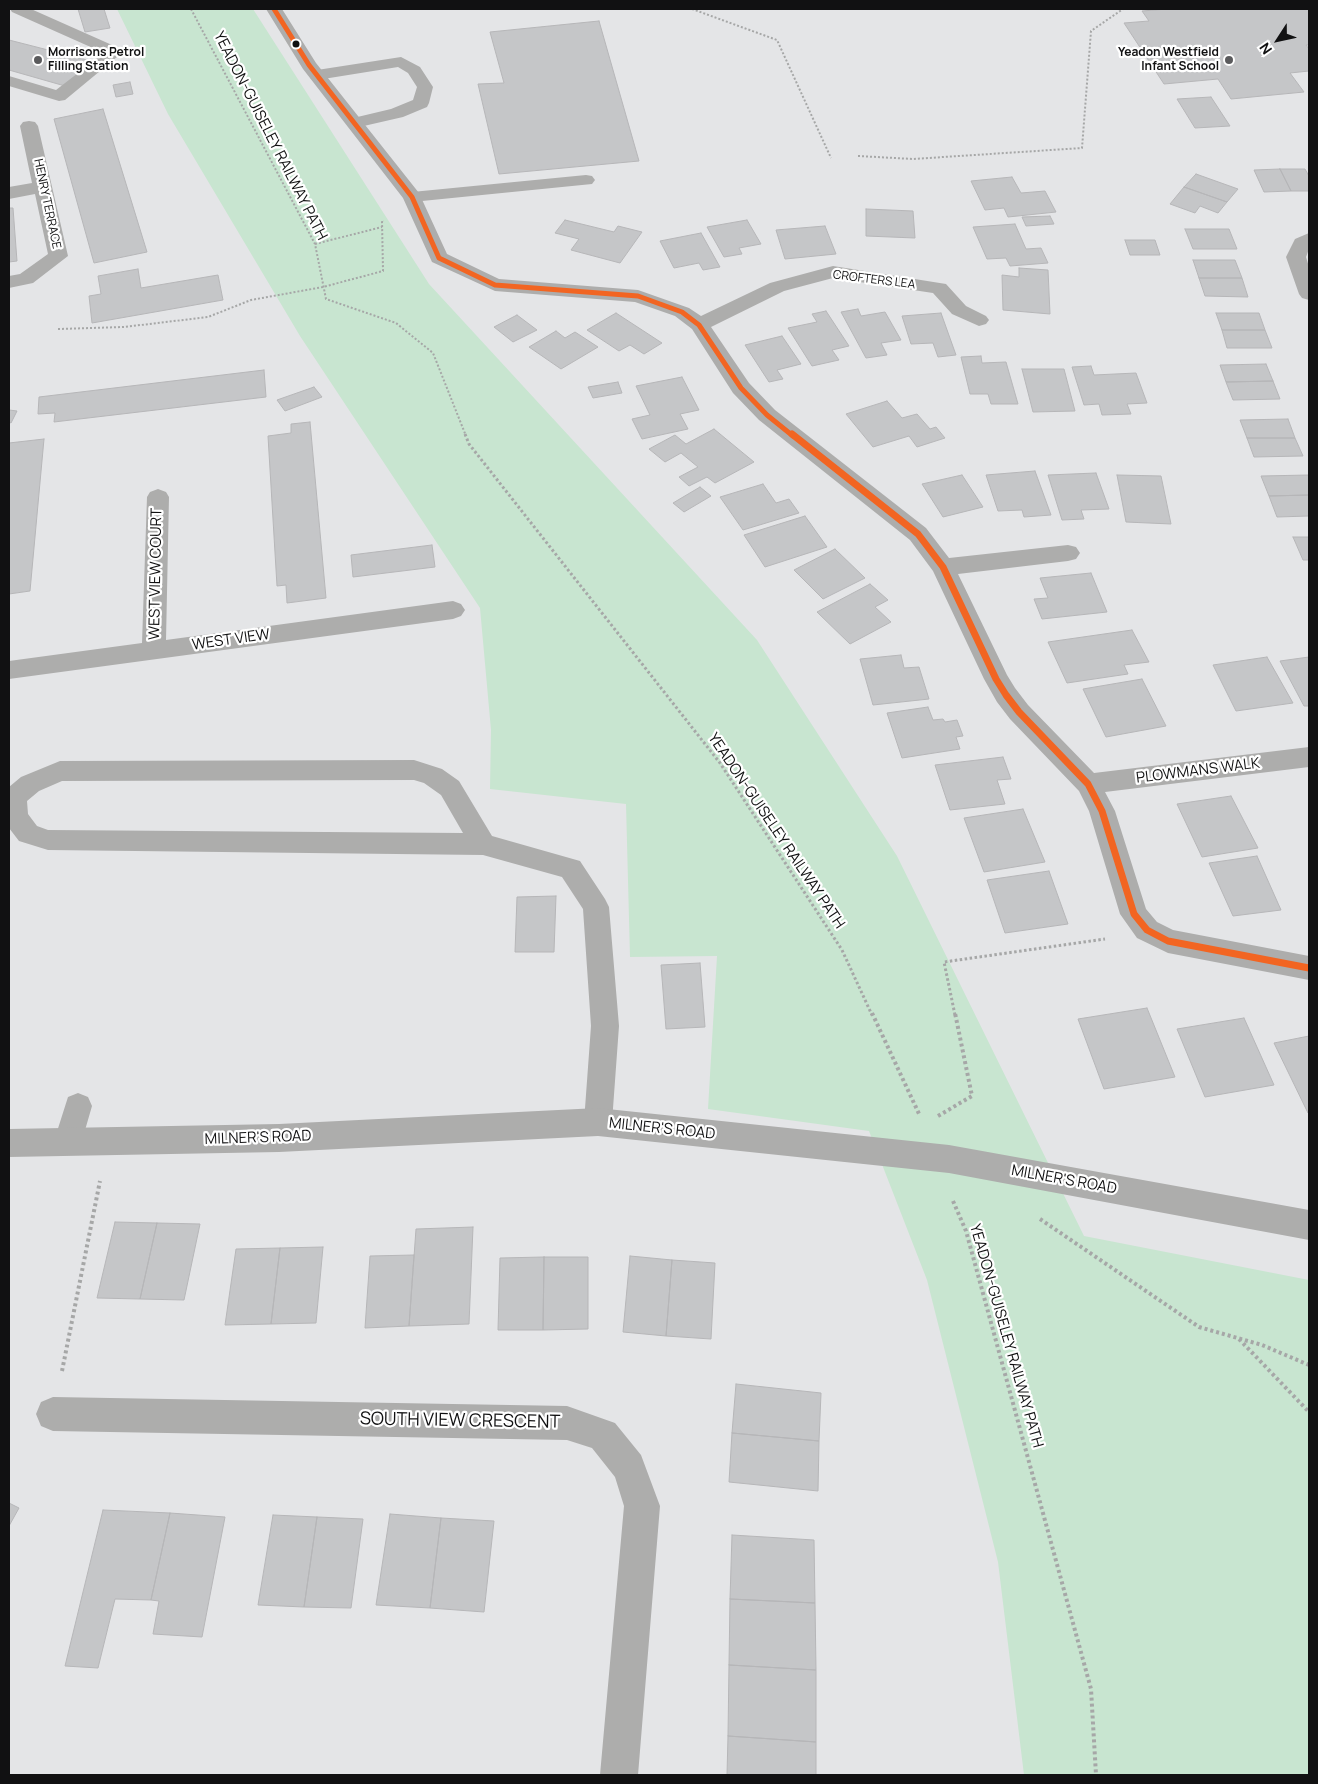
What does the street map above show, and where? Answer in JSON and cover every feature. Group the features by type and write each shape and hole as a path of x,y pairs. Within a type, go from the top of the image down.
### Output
{"street":[{"path":"274,9 312,68 412,197 439,258 495,285 638,296 682,312 699,324 741,388 766,414 918,534 943,567 996,679 1006,695 1019,712 1088,784 1102,811 1134,914 1148,930 1168,940 1309,968"},
{"name":"HENRY TERRACE","path":"9,282 26,279 58,256 30,126"},
{"path":"9,193 43,187"},
{"path":"1309,239 1302,243 1296,257 1309,294"},
{"name":"CROFTERS LEA","path":"699,324 777,287 833,272 941,280 959,310 979,320"},
{"name":"WEST VIEW COURT","path":"154,651 158,497"},
{"path":"943,567 1068,553"},
{"name":"WEST VIEW","path":"9,670 453,610"},
{"name":"PLOWMANS WALK","path":"1088,784 1309,757"},
{"name":"MILNER'S ROAD","path":"9,1142 279,1138 598,1122 949,1159 1309,1224"},
{"name":"SOUTH VIEW CRESCENT","path":"53,1414 567,1423 603,1435 628,1467 642,1506 619,1775"}],"lane":[{"path":"9,81 59,96 115,52 18,9"},
{"path":"312,68 401,62 414,70 426,87 421,103 397,113 355,123"},
{"path":"412,197 586,180"},
{"path":"484,844 450,788 433,776 414,770 60,771 30,784 14,798 15,817 28,834 48,840 484,844 571,869 596,907 604,1026 598,1122"},
{"path":"69,1141 78,1106"}],"path":[{"name":"YEADON-GUISELEY RAILWAY PATH","path":"192,9 315,244 326,299 396,324 433,353 468,444 720,763 842,950 923,1124 934,1158 966,1231 1091,1689 1096,1775"},
{"path":"692,9 777,40 830,158"},
{"path":"858,156 913,159 1082,148 1091,30 1123,9"},
{"path":"58,329 124,328 208,317 251,300 323,287 383,271 382,221 393,219 423,222"},
{"path":"315,244 382,227"},
{"path":"923,1124 972,1096 944,962 1059,948 1148,930"},
{"path":"53,1414 100,1180"},
{"path":"1031,1213 1199,1327 1262,1345 1309,1365"},
{"path":"1238,1339 1309,1412"}],"green space":[{"path":"117,9 253,9 429,284 757,640 897,856 1084,1236 1309,1280 1309,1775 1024,1775 998,1562 927,1280 869,1131 708,1109 717,956 630,957 626,804 490,789 491,730 480,608 300,336 168,114"}],"building":[{"path":"78,9 104,9 110,28 85,32"},
{"name":"Yeadon Westfield Infant School","path":"1167,9 1309,9 1309,45 1306,45 1309,49 1309,71 1290,73 1304,92 1231,99 1218,79 1164,84 1124,23 1149,21 1142,11"},
{"path":"599,21 639,161 499,174 478,84 504,83 490,32"},
{"path":"9,40 95,62 65,86 9,70"},
{"path":"130,82 133,94 116,97 113,85"},
{"path":"1211,97 1230,126 1195,128 1177,99"},
{"path":"103,109 147,252 94,263 54,119"},
{"path":"1280,169 1305,169 1309,176 1309,191 1291,191"},
{"path":"1280,169 1291,191 1264,192 1254,170"},
{"path":"1196,174 1238,189 1227,202 1184,187"},
{"path":"1012,177 1021,193 1045,191 1056,212 1008,217 1004,208 985,210 971,181"},
{"path":"1184,187 1227,202 1218,213 1200,206 1195,213 1170,204"},
{"path":"9,208 13,208 17,261 9,262"},
{"path":"866,209 913,211 915,238 866,236"},
{"path":"1050,216 1054,224 1026,226 1022,217"},
{"path":"565,220 614,232 618,226 642,232 620,263 571,250 579,239 555,233"},
{"path":"747,220 761,244 739,248 742,254 724,257 707,227"},
{"path":"1015,224 1026,249 1041,248 1048,263 1010,266 1006,258 987,259 973,227"},
{"path":"825,226 836,254 785,259 776,230"},
{"path":"1185,229 1229,229 1237,249 1193,249"},
{"path":"701,233 720,267 703,270 699,263 674,268 660,241"},
{"path":"1125,240 1155,240 1160,255 1130,255"},
{"path":"1193,260 1235,260 1242,278 1199,278"},
{"path":"1019,268 1048,270 1050,314 1003,310 1002,275 1019,277"},
{"path":"138,269 141,288 218,275 223,300 92,323 89,296 101,294 98,276"},
{"path":"1199,278 1242,278 1248,297 1205,296"},
{"path":"858,309 861,316 885,312 901,340 881,343 887,355 866,358 841,312"},
{"path":"826,311 849,346 832,350 839,360 812,366 788,328 817,322 812,314"},
{"path":"616,313 662,343 644,354 630,345 619,351 587,330"},
{"path":"941,313 956,355 938,357 933,343 911,344 902,316"},
{"path":"1216,313 1259,313 1265,330 1222,330"},
{"path":"517,315 537,330 513,342 494,327"},
{"path":"1222,330 1265,330 1272,348 1227,348"},
{"path":"556,331 565,338 575,332 598,347 561,369 529,347"},
{"path":"782,336 801,364 777,370 783,379 769,382 745,345"},
{"path":"981,356 982,363 1006,362 1018,404 991,404 988,394 970,394 961,357"},
{"path":"1266,364 1273,381 1226,382 1220,365"},
{"path":"1091,366 1094,375 1136,373 1147,403 1127,404 1131,414 1102,415 1099,404 1084,405 1072,367"},
{"path":"1022,369 1064,369 1075,411 1033,412"},
{"path":"264,370 266,397 54,422 55,413 38,414 39,397"},
{"path":"682,377 699,410 680,414 688,429 642,439 632,419 650,415 636,386"},
{"path":"1273,381 1280,399 1233,400 1226,382"},
{"path":"618,382 622,393 593,398 588,387"},
{"path":"314,387 322,397 285,411 277,400"},
{"path":"887,401 902,418 917,414 930,429 936,427 945,438 917,447 909,436 873,447 846,414"},
{"path":"9,410 17,411 11,423 9,422"},
{"path":"1288,419 1295,438 1247,438 1240,420"},
{"path":"310,422 326,598 287,603 286,585 277,586 268,436 291,433 291,424"},
{"path":"714,429 754,462 715,483 707,477 689,486 679,477 698,467 681,453 665,462 649,449 675,435 686,444"},
{"path":"1247,438 1295,438 1303,456 1254,457"},
{"path":"44,439 30,591 9,594 9,443"},
{"path":"1035,471 1051,515 1024,517 1022,510 998,511 986,475"},
{"path":"1096,473 1109,509 1081,510 1084,519 1062,520 1048,475"},
{"path":"962,475 983,507 943,517 922,484"},
{"path":"1117,475 1161,476 1171,524 1126,522"},
{"path":"1309,475 1309,495 1269,496 1261,476"},
{"path":"763,484 776,503 789,499 799,513 743,530 720,497"},
{"path":"700,487 711,496 684,512 673,503"},
{"path":"1309,495 1309,516 1277,517 1269,496"},
{"path":"805,516 827,547 765,567 744,535"},
{"path":"1293,537 1309,537 1309,560 1303,560"},
{"path":"432,545 435,567 353,577 351,555"},
{"path":"835,549 865,578 823,599 794,570"},
{"path":"1091,573 1107,612 1042,619 1034,599 1048,598 1040,578"},
{"path":"870,584 888,600 875,607 891,622 850,644 817,612"},
{"path":"1132,630 1149,662 1124,665 1128,674 1067,683 1048,642"},
{"path":"901,655 904,668 919,667 929,699 873,705 860,659"},
{"path":"1267,657 1293,703 1236,711 1213,665"},
{"path":"1309,657 1309,706 1304,706 1280,661"},
{"path":"1142,679 1166,726 1106,737 1083,689"},
{"path":"928,707 933,720 943,719 945,722 957,720 963,736 956,737 960,749 902,758 887,713"},
{"path":"1003,757 1011,779 997,780 1005,804 950,810 935,765"},
{"path":"1231,796 1258,848 1202,857 1177,804"},
{"path":"1023,809 1045,862 984,872 964,818"},
{"path":"1257,856 1281,910 1233,916 1209,863"},
{"path":"1049,871 1068,924 1005,933 987,880"},
{"path":"556,896 554,952 515,952 517,897"},
{"path":"700,963 705,1027 666,1029 661,965"},
{"path":"1147,1008 1175,1077 1104,1089 1078,1019"},
{"path":"1244,1018 1274,1085 1205,1097 1177,1029"},
{"path":"1309,1036 1309,1113 1308,1113 1274,1043"},
{"path":"115,1222 157,1223 140,1299 97,1298"},
{"path":"157,1223 200,1224 184,1300 140,1299"},
{"path":"473,1227 469,1324 409,1326 416,1229"},
{"path":"323,1247 316,1323 271,1324 280,1248"},
{"path":"280,1248 271,1324 225,1325 236,1249"},
{"path":"414,1255 409,1326 365,1328 370,1256"},
{"path":"630,1256 672,1260 666,1336 623,1332"},
{"path":"544,1257 588,1257 588,1329 543,1330"},
{"path":"544,1257 543,1330 498,1330 500,1258"},
{"path":"672,1260 715,1263 711,1339 666,1336"},
{"path":"736,1384 821,1393 819,1441 732,1433"},
{"path":"732,1433 819,1441 818,1491 729,1482"},
{"path":"9,1503 19,1508 9,1526"},
{"path":"103,1510 170,1513 151,1600 115,1599 98,1668 65,1666"},
{"path":"170,1513 225,1517 202,1637 153,1634 159,1601 151,1600"},
{"path":"390,1514 441,1518 430,1608 376,1605"},
{"path":"273,1515 317,1517 304,1607 258,1605"},
{"path":"317,1517 363,1519 351,1608 304,1607"},
{"path":"441,1518 494,1521 484,1612 430,1608"},
{"path":"732,1535 814,1540 815,1603 730,1599"},
{"path":"730,1599 815,1603 816,1670 729,1665"},
{"path":"729,1665 816,1670 816,1742 728,1736"},
{"path":"728,1736 816,1742 816,1775 727,1775"}],"transit line":[{"path":"274,9 309,65 412,197 439,258 495,285 638,296 682,312 699,325 741,388 767,415 918,534 943,567 996,679 1006,695 1019,712 1088,784 1102,811 1134,914 1147,930 1168,941 1309,968"}],"place":[{"name":"Morrisons Petrol Filling Station","path":"38,60"},
{"name":"Yeadon Westfield Infant School","path":"1229,60"}]}
